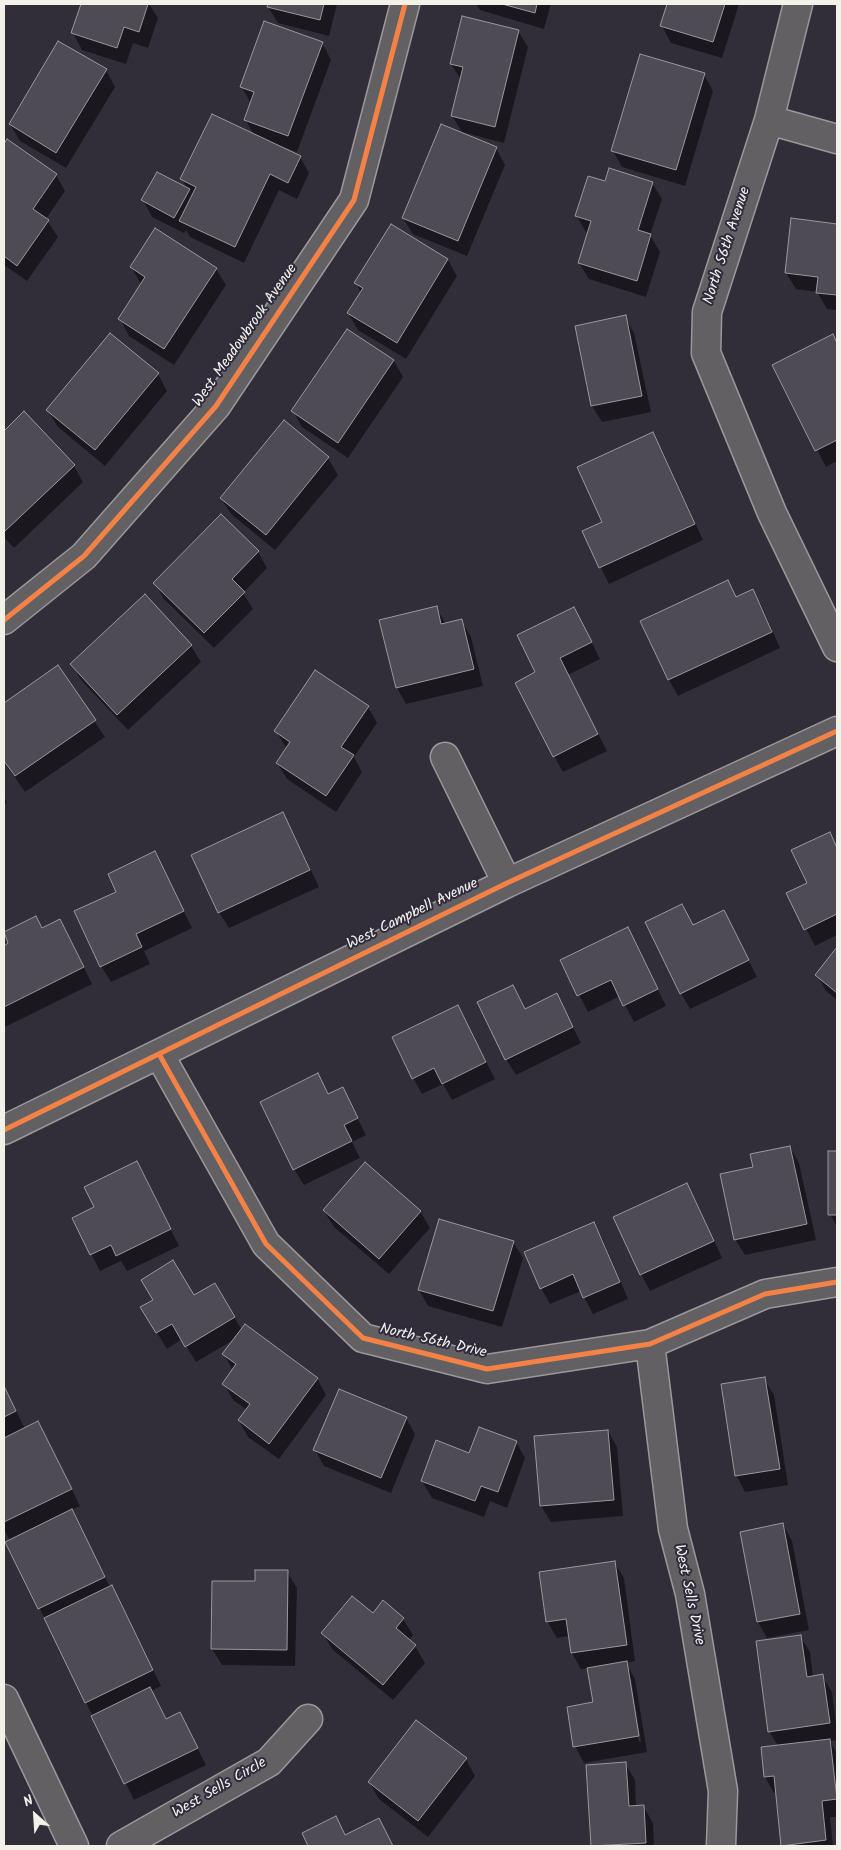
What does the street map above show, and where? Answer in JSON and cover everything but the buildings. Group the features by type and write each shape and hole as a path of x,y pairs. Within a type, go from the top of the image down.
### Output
{"street":[{"name":"West Meadowbrook Avenue","path":"4,620 84,556 216,406 354,200 404,4"},
{"name":"North 56th Avenue","path":"798,4 769,120 707,312 706,353 722,396 772,513 837,647"},
{"path":"769,120 837,139"},
{"name":"West Campbell Avenue","path":"4,1130 506,883 837,731"},
{"path":"444,757 506,883"},
{"name":"North 56th Drive","path":"159,1054 266,1244 363,1338 487,1369 650,1344 765,1294 837,1282"},
{"name":"West Sells Drive","path":"650,1344 673,1529 690,1594 723,1791 721,1846"},
{"path":"4,1699 74,1846"},
{"name":"West Sells Circle","path":"121,1846 269,1762 308,1719"}],"cycle path":[{"path":"4,620 84,556 216,406 354,200 405,4"},
{"path":"4,1130 507,883 837,731"},
{"path":"159,1054 266,1244 363,1338 487,1369 650,1344 765,1294 837,1282"}]}
